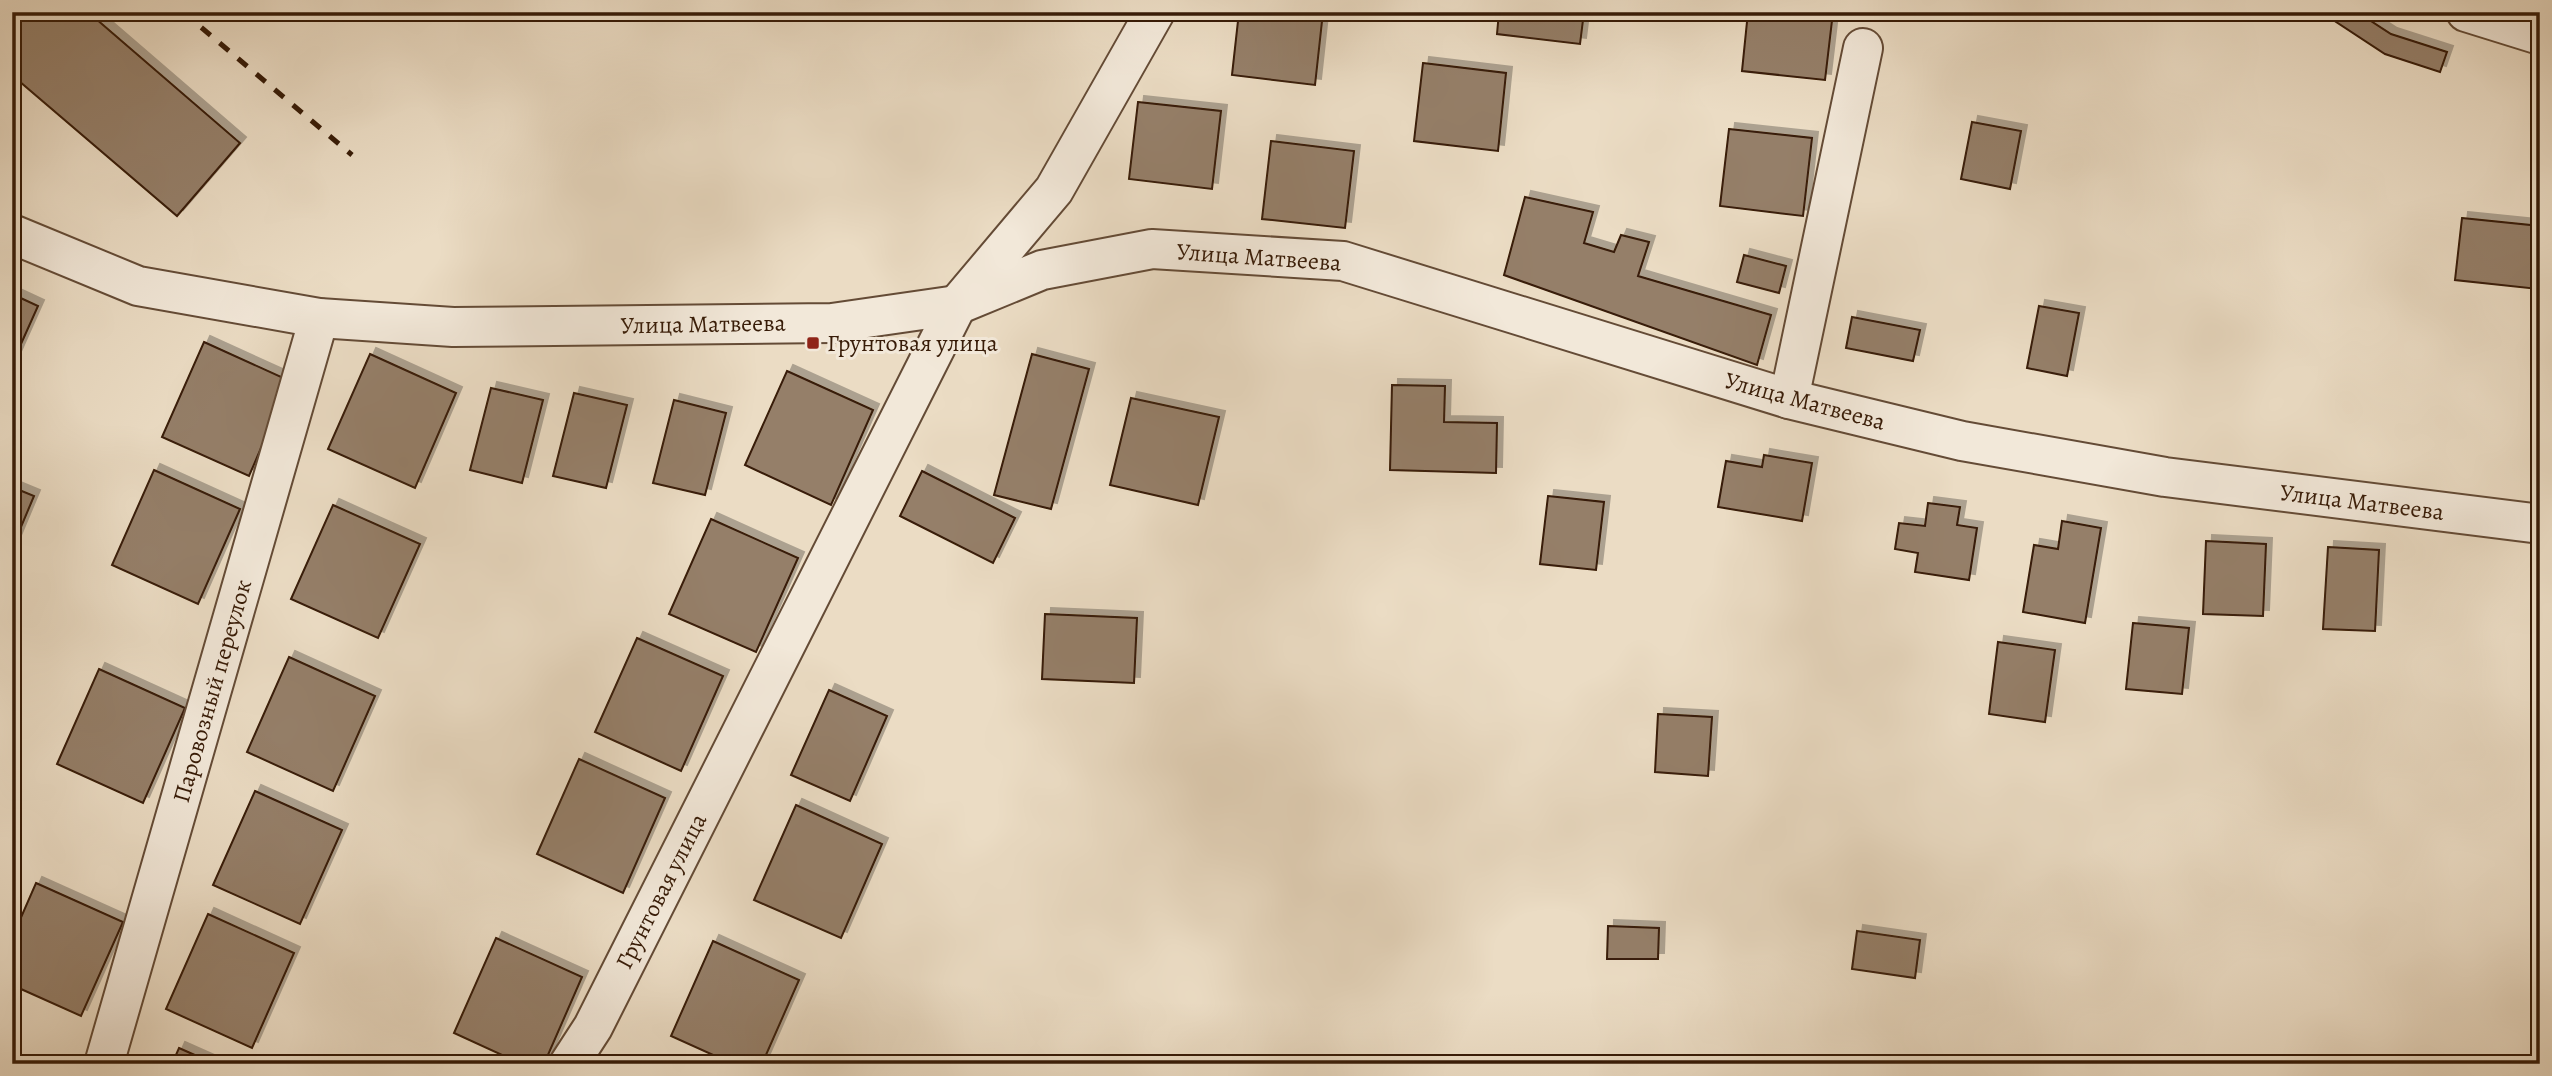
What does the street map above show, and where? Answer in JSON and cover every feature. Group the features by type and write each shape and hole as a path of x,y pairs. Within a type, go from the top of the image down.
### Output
{"street":[{"name":"Грунтовая улица","path":"569,1064 593,1027 957,305 1054,190 1155,12"},
{"path":"2466,12 2540,35"},
{"path":"1789,399 1863,48"},
{"name":"Улица Матвеева","path":"12,234 138,286 319,318 453,327 832,323 957,305 1042,270 1152,249 1343,261 1789,399 1962,441 2165,477 2540,524"},
{"name":"Паровозный переулок","path":"104,1064 319,318"}],"building":[{"path":"12,12 88,12 240,143 177,216 12,75"},
{"path":"1239,12 1323,12 1315,85 1232,75"},
{"path":"1499,12 1584,12 1580,44 1497,34"},
{"path":"1748,12 1833,12 1825,80 1742,71"},
{"path":"2321,12 2357,12 2391,34 2447,52 2440,72 2385,54"},
{"path":"1423,63 1506,73 1498,151 1414,141"},
{"path":"1138,102 1221,111 1212,189 1129,179"},
{"path":"1972,122 2021,131 2010,189 1961,179"},
{"path":"1729,129 1812,138 1803,216 1720,206"},
{"path":"1271,141 1354,151 1345,228 1262,219"},
{"path":"1525,197 1593,212 1584,243 1614,252 1621,235 1649,242 1638,276 1771,315 1757,365 1504,275"},
{"path":"2462,218 2540,226 2538,289 2455,280"},
{"path":"1744,255 1786,266 1779,293 1737,282"},
{"path":"12,294 38,306 12,364"},
{"path":"2039,306 2079,313 2067,376 2027,368"},
{"path":"1852,317 1920,330 1913,361 1846,348"},
{"path":"204,342 290,381 249,476 162,437"},
{"path":"370,354 456,393 415,488 328,449"},
{"path":"1032,354 1089,369 1051,509 994,495"},
{"path":"787,371 873,410 831,505 745,465"},
{"path":"1392,385 1445,386 1444,422 1497,423 1496,473 1390,470"},
{"path":"491,388 543,400 522,483 470,470"},
{"path":"574,393 627,405 606,488 553,476"},
{"path":"1131,398 1219,417 1198,505 1110,485"},
{"path":"674,400 726,413 705,495 653,483"},
{"path":"1764,455 1812,463 1802,521 1718,507 1726,461 1762,467"},
{"path":"154,470 240,509 198,604 112,565"},
{"path":"922,471 1015,518 993,563 900,516"},
{"path":"12,487 34,496 13,546 12,546"},
{"path":"1548,496 1604,502 1596,570 1540,564"},
{"path":"1928,503 1960,507 1957,525 1977,528 1969,580 1915,572 1918,553 1895,549 1899,523 1925,526"},
{"path":"333,505 420,544 378,638 291,599"},
{"path":"711,519 798,558 756,652 669,614"},
{"path":"2062,521 2101,528 2085,623 2023,612 2034,545 2058,549"},
{"path":"2206,541 2266,544 2263,616 2203,614"},
{"path":"2328,547 2379,550 2375,631 2323,629"},
{"path":"1045,614 1137,618 1134,683 1042,679"},
{"path":"2133,623 2189,628 2182,694 2126,689"},
{"path":"637,638 723,676 681,771 595,732"},
{"path":"1998,642 2055,650 2045,722 1989,714"},
{"path":"289,657 375,696 333,791 247,752"},
{"path":"99,669 185,708 143,803 57,764"},
{"path":"829,690 887,716 850,801 791,775"},
{"path":"1658,714 1712,717 1708,776 1655,772"},
{"path":"579,759 665,798 623,893 537,854"},
{"path":"255,791 342,830 300,924 213,885"},
{"path":"796,805 882,844 841,938 754,900"},
{"path":"36,883 123,922 81,1016 12,985 12,938"},
{"path":"208,914 294,953 252,1048 166,1009"},
{"path":"1608,926 1659,928 1658,959 1607,959"},
{"path":"1857,931 1920,940 1915,978 1852,969"},
{"path":"496,938 582,977 544,1064 522,1064 454,1033"},
{"path":"713,941 799,980 762,1064 733,1064 671,1036"},
{"path":"179,1048 215,1064 172,1064"}],"railway":[{"path":"183,12 352,155"}],"place":[{"name":"Грунтовая улица","path":"813,343"}]}
